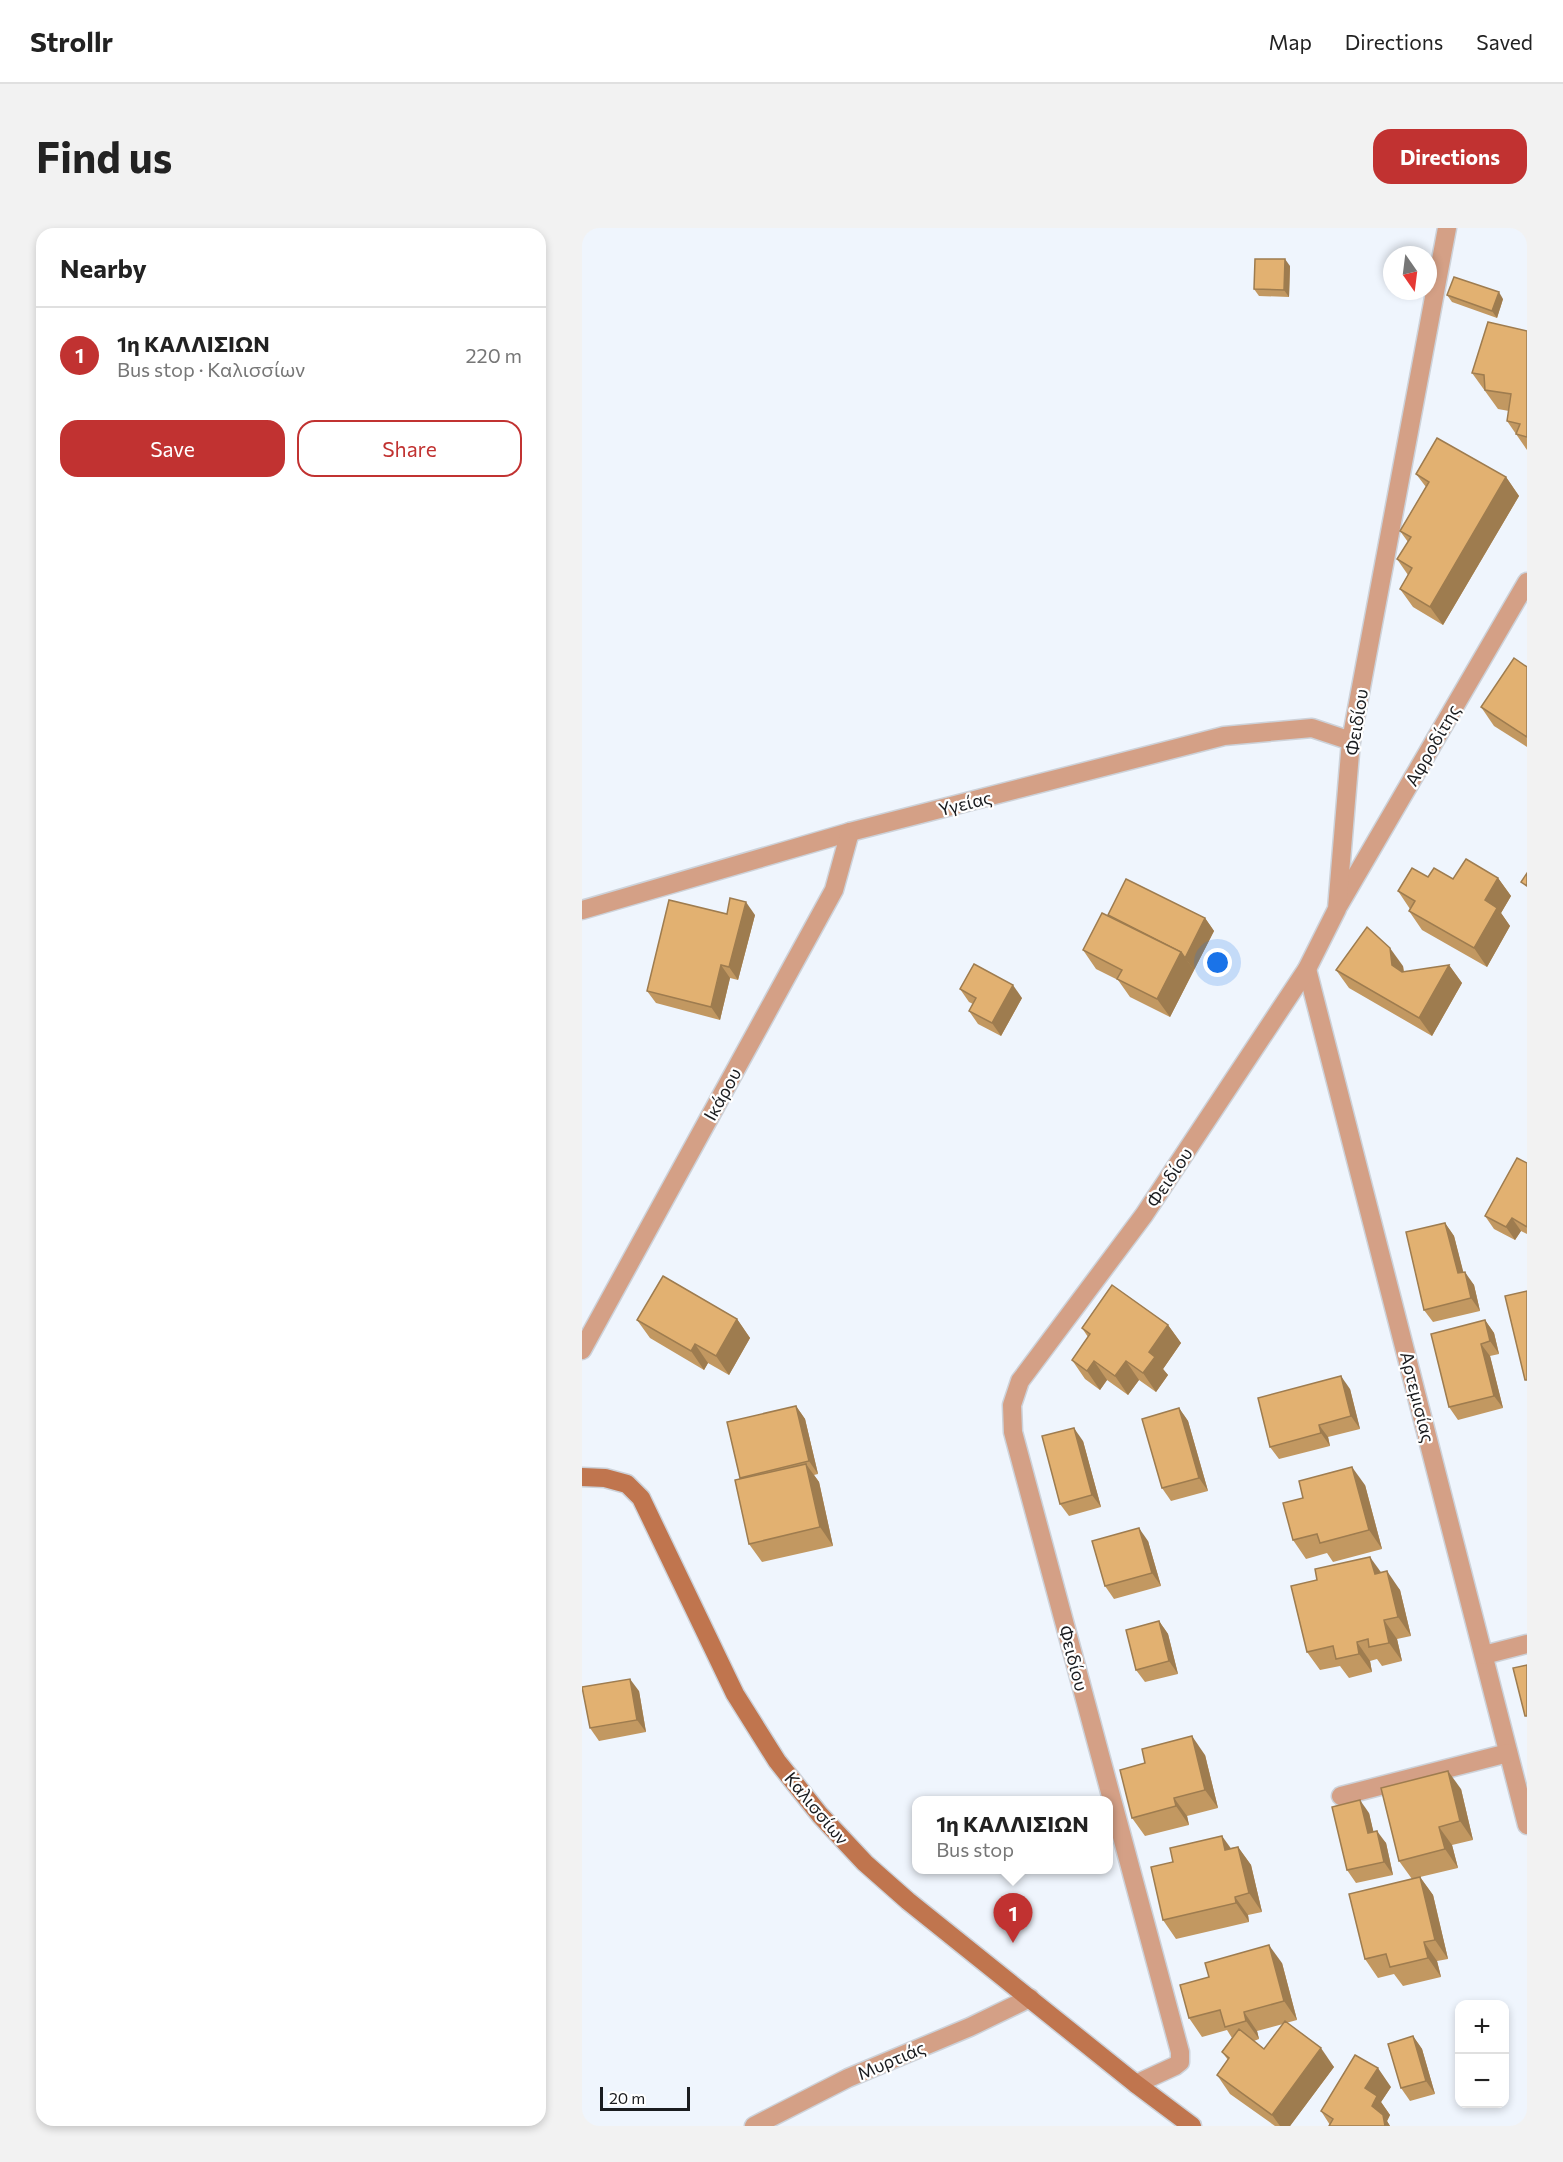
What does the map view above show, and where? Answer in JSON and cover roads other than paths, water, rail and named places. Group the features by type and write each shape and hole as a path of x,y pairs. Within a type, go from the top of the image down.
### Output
{"main road":[{"name":"Καλισσίων","path":"582,1474 627,1484 641,1498 735,1694 777,1761 820,1815 866,1863 908,1901 1136,2084 1192,2126"}],"street":[{"name":"Φειδίου","path":"1111,1796 1013,1432 1012,1405 1020,1381 1144,1215 1307,969 1337,909 1351,741 1447,228"},
{"name":"Αφροδίτης","path":"1337,909 1527,582"},
{"name":"Υγείας","path":"582,910 850,832 1224,736 1312,728 1351,741"},
{"name":"Ικάρου","path":"582,1350 834,890 850,832"},
{"name":"Αρτεμισίας","path":"1307,969 1527,1825"},
{"path":"1484,1655 1527,1644"},
{"path":"1341,1796 1508,1753"},
{"name":"Φειδίου","path":"1113,1803 1180,2052 1180,2062 1175,2066 1136,2084"},
{"name":"Μυρτιάς","path":"754,2126 831,2086 970,2027 1030,1998"}],"place":[{"name":"1η ΚΑΛΛΙΣΙΩΝ","path":"1013,1943"}]}
